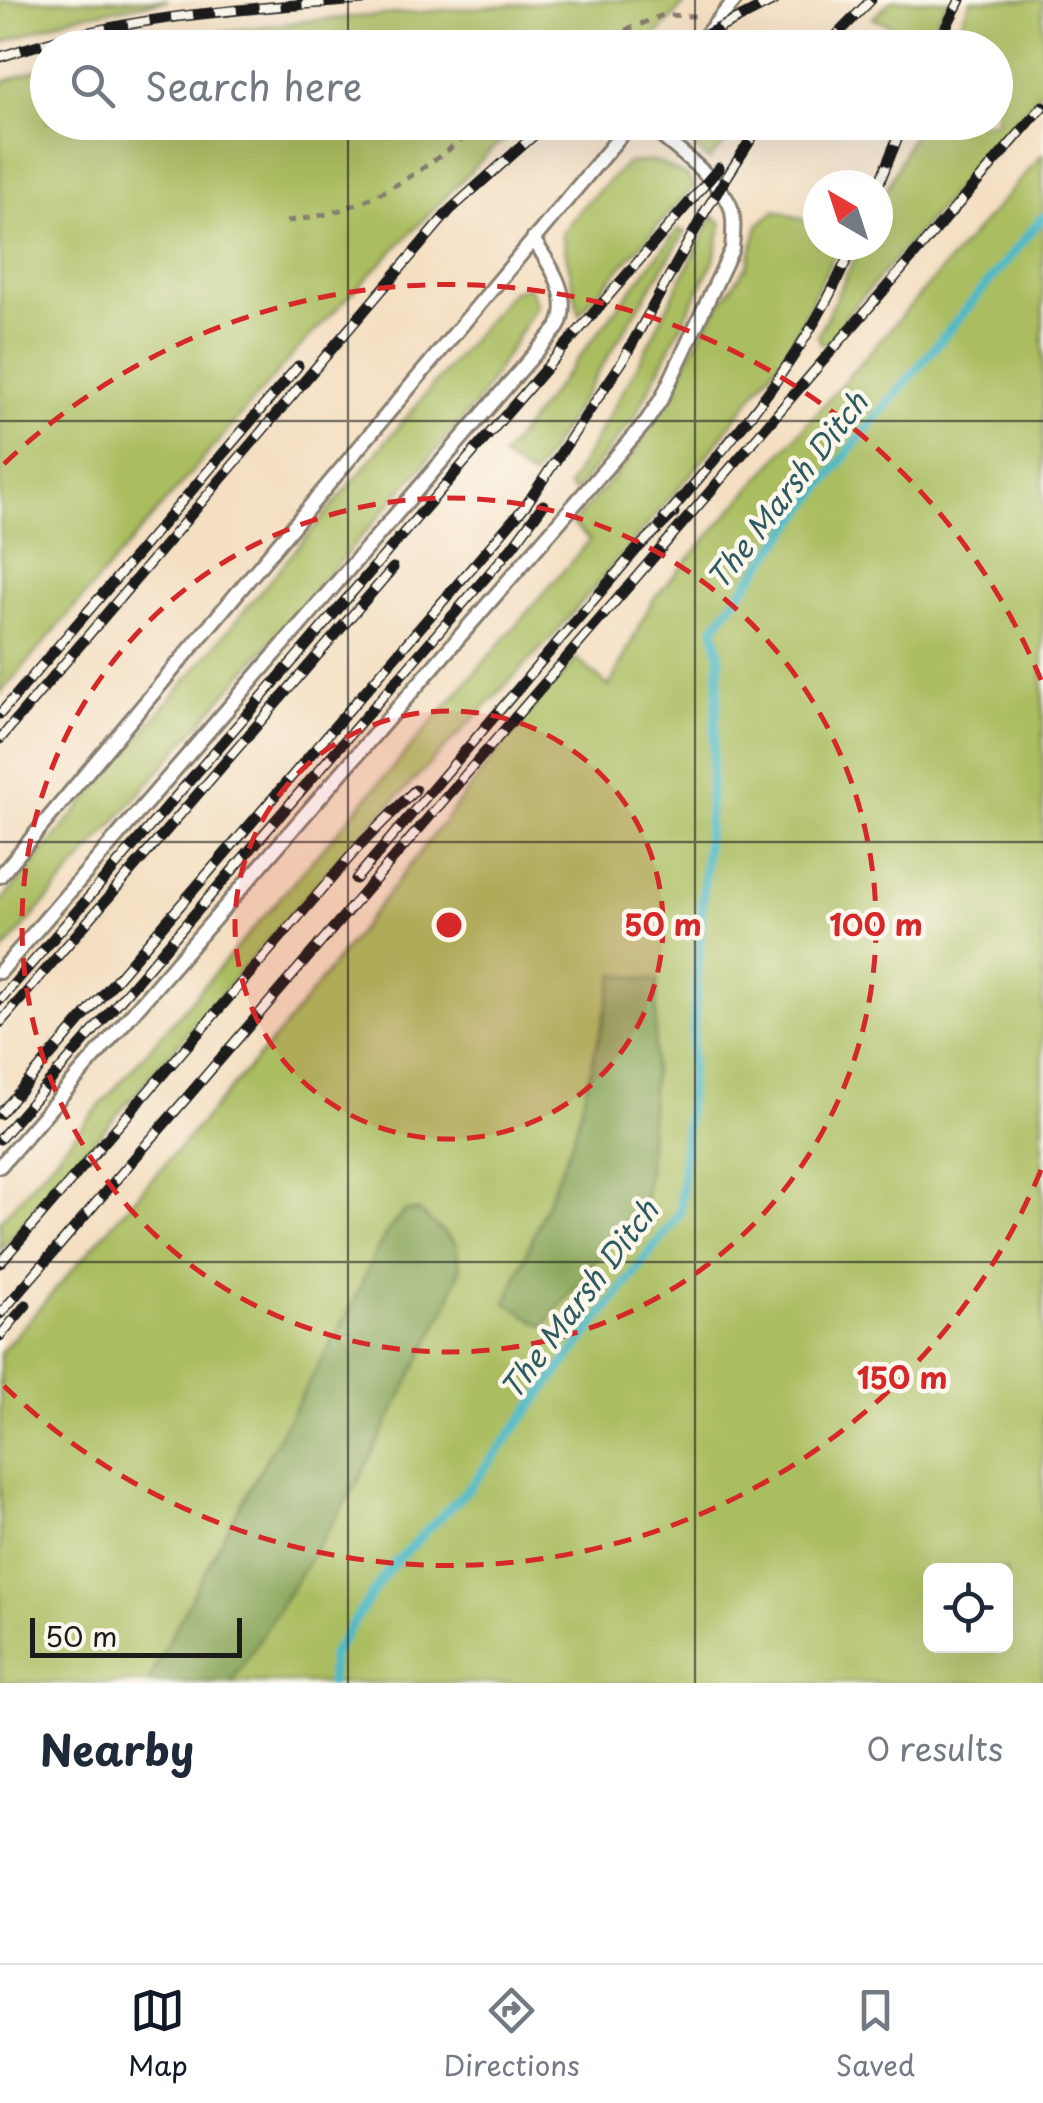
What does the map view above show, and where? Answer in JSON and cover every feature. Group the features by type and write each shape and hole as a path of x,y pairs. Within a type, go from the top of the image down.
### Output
{"lane":[{"path":"710,30 735,0"},
{"path":"0,876 617,140"},
{"path":"0,1166 634,437 662,398 732,248 733,222 730,205 718,189 664,140"},
{"path":"0,972 558,327 564,313 560,287 533,239"}],"path":[{"path":"626,30 662,15 721,17"},
{"path":"286,221 320,218 374,199 432,164 461,140"}],"green space":[{"path":"0,0 168,0 72,17 0,44"},
{"path":"571,0 688,0 661,30 238,30"},
{"path":"892,0 949,0 930,30 901,30 873,18"},
{"path":"971,0 1043,0 1043,89 1013,124 1013,30 958,30"},
{"path":"30,72 30,140 505,140 296,351 0,694 0,83"},
{"path":"686,140 728,140 709,160"},
{"path":"910,140 999,140 845,317 831,341 821,344 818,335 854,260 893,260 893,176"},
{"path":"1043,154 1043,1683 0,1683 0,1353 287,1024 520,723 577,659 609,687 652,601"},
{"path":"655,161 687,176 694,186 579,314 562,234 580,209 627,163"},
{"path":"776,210 803,220 803,260 832,260 788,349 713,448 554,635 341,856 0,1250 0,1221 590,540 572,524 637,450 711,317 748,264 758,225"},
{"path":"713,216 722,223 714,260 635,417 574,493 568,487 639,363"},
{"path":"678,229 685,232 533,478 502,457"},
{"path":"529,287 537,305 477,403 0,955 0,903 512,291"},
{"path":"615,974 658,981 646,1197 544,1326 506,1303 573,1139"},
{"path":"405,1211 419,1211 456,1244 460,1269 448,1304 358,1482 232,1683 148,1683 218,1547 350,1309 376,1251"}],"waterway":[{"name":"The Marsh Ditch","path":"330,1683 332,1655 388,1570 471,1486 680,1213 720,658 714,627 860,437 1043,217"}],"railway":[{"path":"99,30 179,16 363,0"},
{"path":"716,30 775,0"},
{"path":"842,30 871,0"},
{"path":"944,30 960,0"},
{"path":"0,57 30,47"},
{"path":"0,1314 1043,106"},
{"path":"0,739 450,210 529,140"},
{"path":"0,1114 526,505 622,362 706,210 751,140"},
{"path":"884,170 897,140"},
{"path":"0,1000 719,168"},
{"path":"664,519 770,390 816,320 846,260"},
{"path":"0,714 298,366"},
{"path":"0,1139 512,547 543,505"},
{"path":"356,879 637,549 674,513"},
{"path":"0,1023 393,568"},
{"path":"0,1263 362,843 415,790"},
{"path":"0,1336 26,1305"}]}
